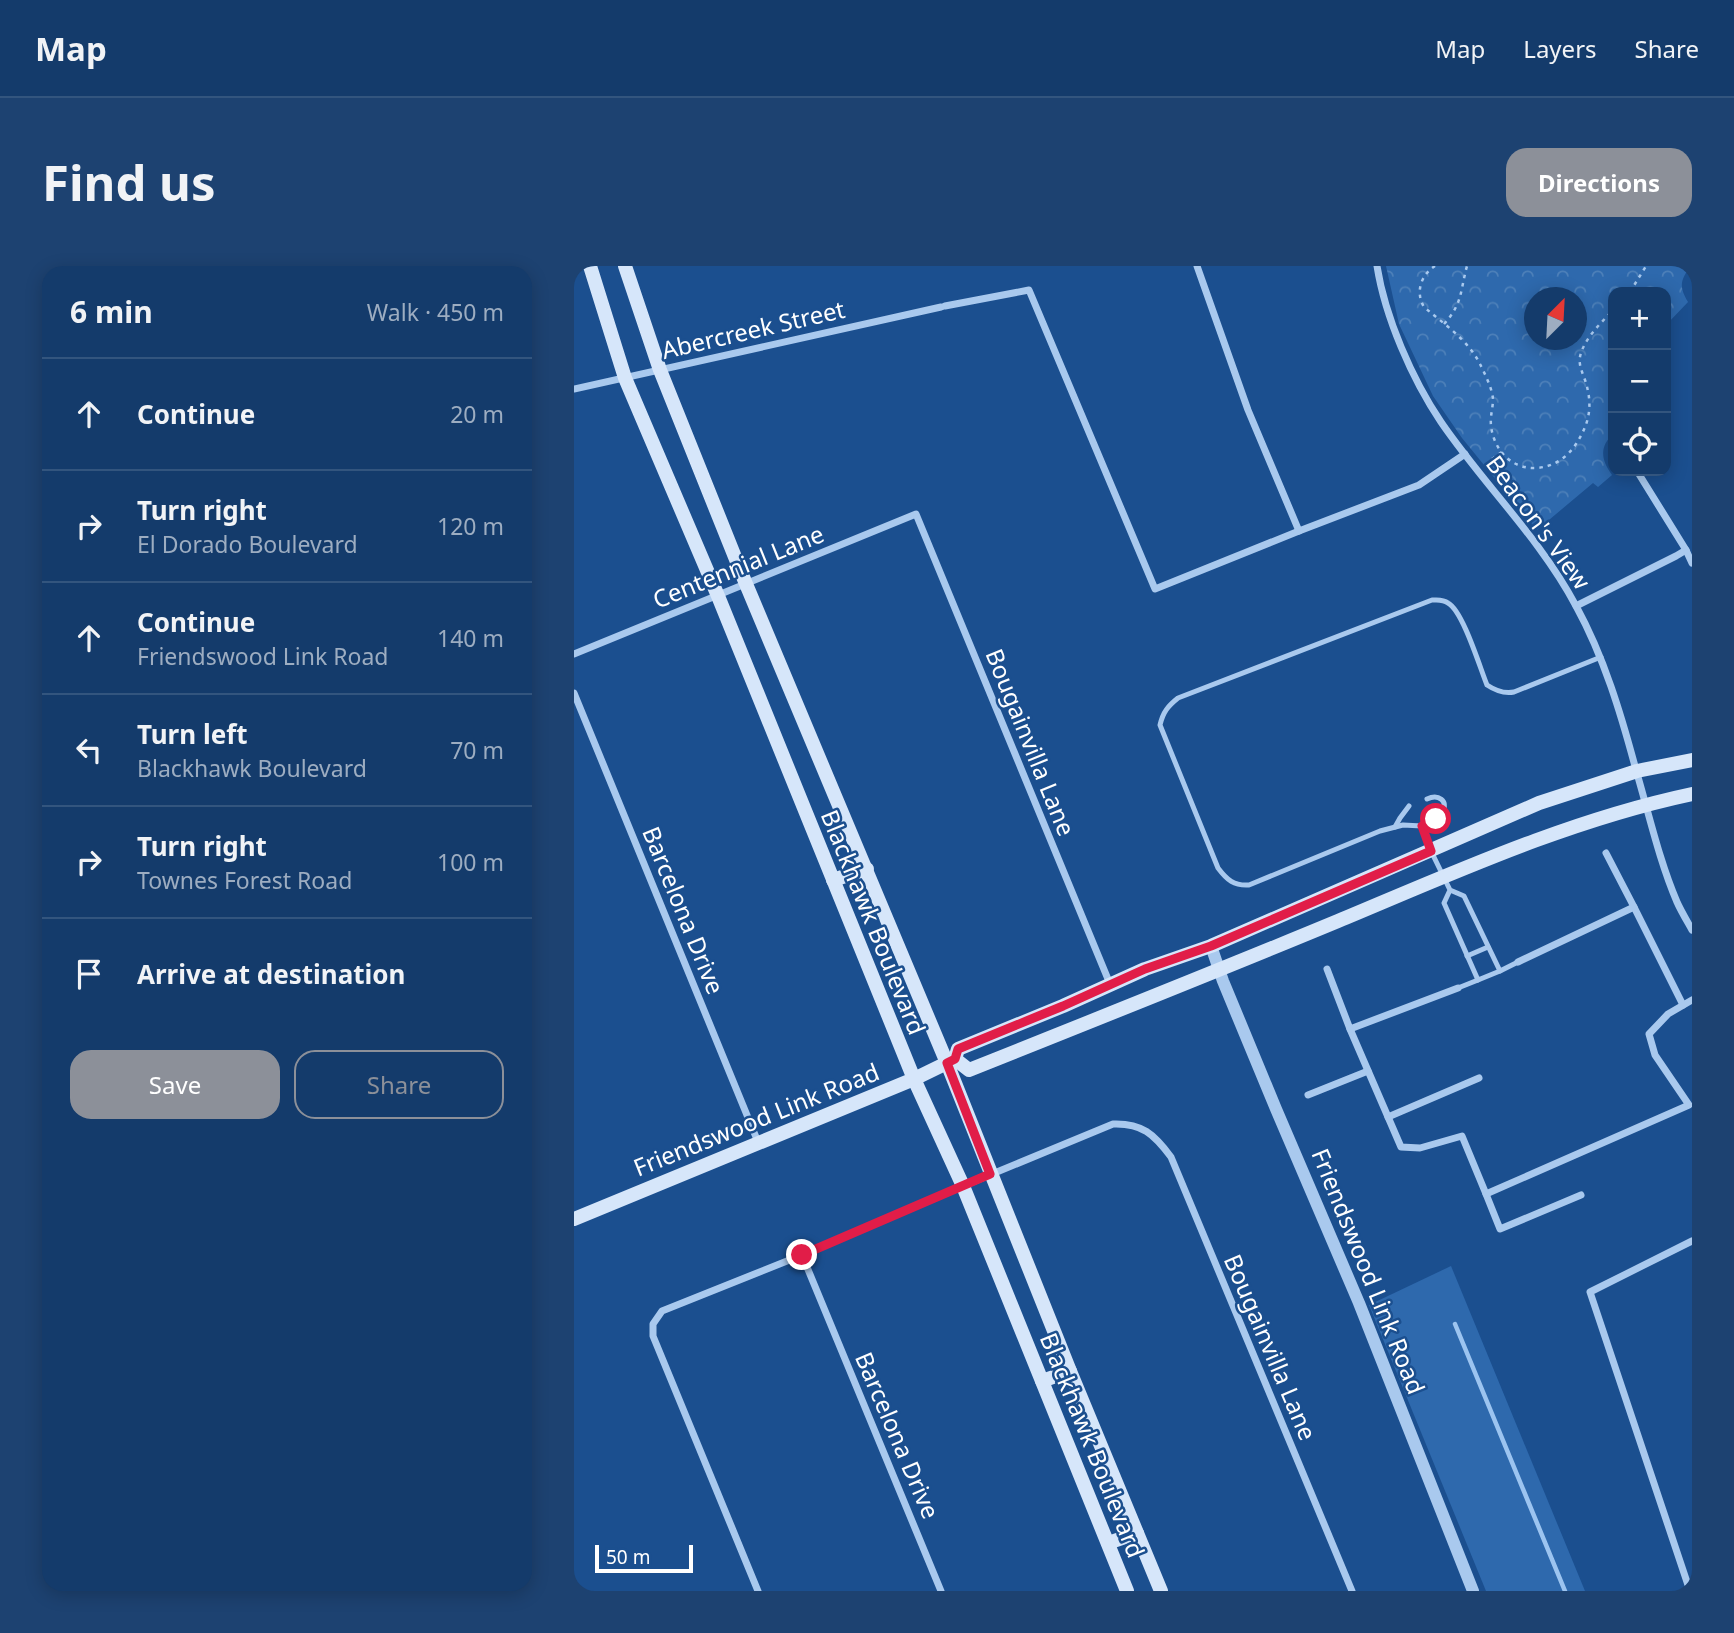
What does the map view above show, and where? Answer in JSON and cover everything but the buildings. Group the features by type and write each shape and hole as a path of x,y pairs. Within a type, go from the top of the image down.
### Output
{"main road":[{"name":"Blackhawk Boulevard","path":"590,266 625,378 718,596 914,1079 963,1186 1127,1591"},
{"name":"Blackhawk Boulevard","path":"625,266 660,370 745,583 951,1061 990,1174 1161,1591"},
{"path":"1211,946 1539,803 1637,771 1692,760"},
{"path":"951,1061 968,1070 1560,832 1645,804 1692,794"},
{"path":"833,880 867,869"},
{"name":"Friendswood Link Road","path":"574,1219 914,1079 951,1061 958,1049 1145,969 1211,946"},
{"path":"1042,1381 1070,1371"},
{"path":"1108,1543 1137,1533"}],"street":[{"path":"1197,266 1248,410 1298,531 1419,485 1465,454"},
{"name":"Beacon's View","path":"1377,266 1393,327 1440,421 1549,561 1576,606 1601,657 1677,903 1692,930"},
{"name":"Abercreek Street","path":"574,389 943,306 1029,290 1155,589 1298,531"},
{"path":"1640,476 1692,563"},
{"name":"Centennial Lane","path":"574,654 916,513"},
{"name":"Bougainvilla Lane","path":"916,513 1110,985"},
{"path":"1576,606 1686,550"},
{"name":"Barcelona Drive","path":"574,693 758,1142"},
{"path":"1606,853 1683,1005"},
{"path":"1518,962 1634,908"},
{"name":"Friendswood Link Road","path":"1211,946 1359,1303 1473,1591"},
{"path":"1327,969 1401,1147 1420,1149 1462,1136 1500,1229 1581,1195"},
{"path":"1350,1029 1458,988"},
{"path":"1486,1194 1689,1105 1655,1055 1648,1034 1668,1014 1692,1000"},
{"path":"1308,1094 1368,1070"},
{"path":"1388,1117 1479,1078"},
{"name":"Bougainvilla Lane","path":"990,1174 1113,1124 1142,1128 1159,1140 1171,1157 1352,1591"},
{"path":"758,1591 653,1336 653,1324 662,1311 802,1255 990,1174"},
{"path":"1690,1591 1590,1292 1692,1241"},
{"name":"Barcelona Drive","path":"802,1255 941,1591"}],"lane":[{"path":"1427,799 1439,797 1442,800 1442,812 1436,819 1422,826 1403,825 1380,831 1249,885 1240,885 1231,882 1218,868 1160,725 1162,715 1178,698 1432,600 1441,599 1448,602 1459,614 1487,685 1496,691 1514,692 1601,657"},
{"path":"1395,827 1409,806"},
{"path":"1422,826 1443,877 1450,890 1464,896 1500,971"},
{"path":"1450,890 1444,903 1478,980"},
{"path":"1467,956 1488,947"},
{"path":"1458,988 1518,962"}],"path":[{"path":"1435,266 1422,281 1419,288 1420,300 1424,307 1466,344 1478,361 1493,398 1490,413 1495,441 1508,460 1520,467 1547,467 1568,454 1576,443 1589,418 1590,407 1587,384 1580,366 1581,352 1608,316"},
{"path":"1444,324 1461,298 1467,266"},
{"path":"1633,287 1646,266"},
{"path":"1492,459 1502,452"}],"green space":[{"path":"1386,266 1690,266 1682,284 1688,302 1671,320 1671,287 1608,287 1608,439 1603,454 1608,476 1611,476 1598,487 1593,483 1537,530 1462,438 1433,396 1399,324"},
{"path":"1451,1266 1585,1591 1486,1591 1369,1305"}],"waterway":[{"path":"1455,1324 1565,1591"}],"route":[{"path":"802,1255 990,1174 947,1063 955,1059 958,1049 1145,969 1211,946 1431,851 1422,826 1436,819"}]}
